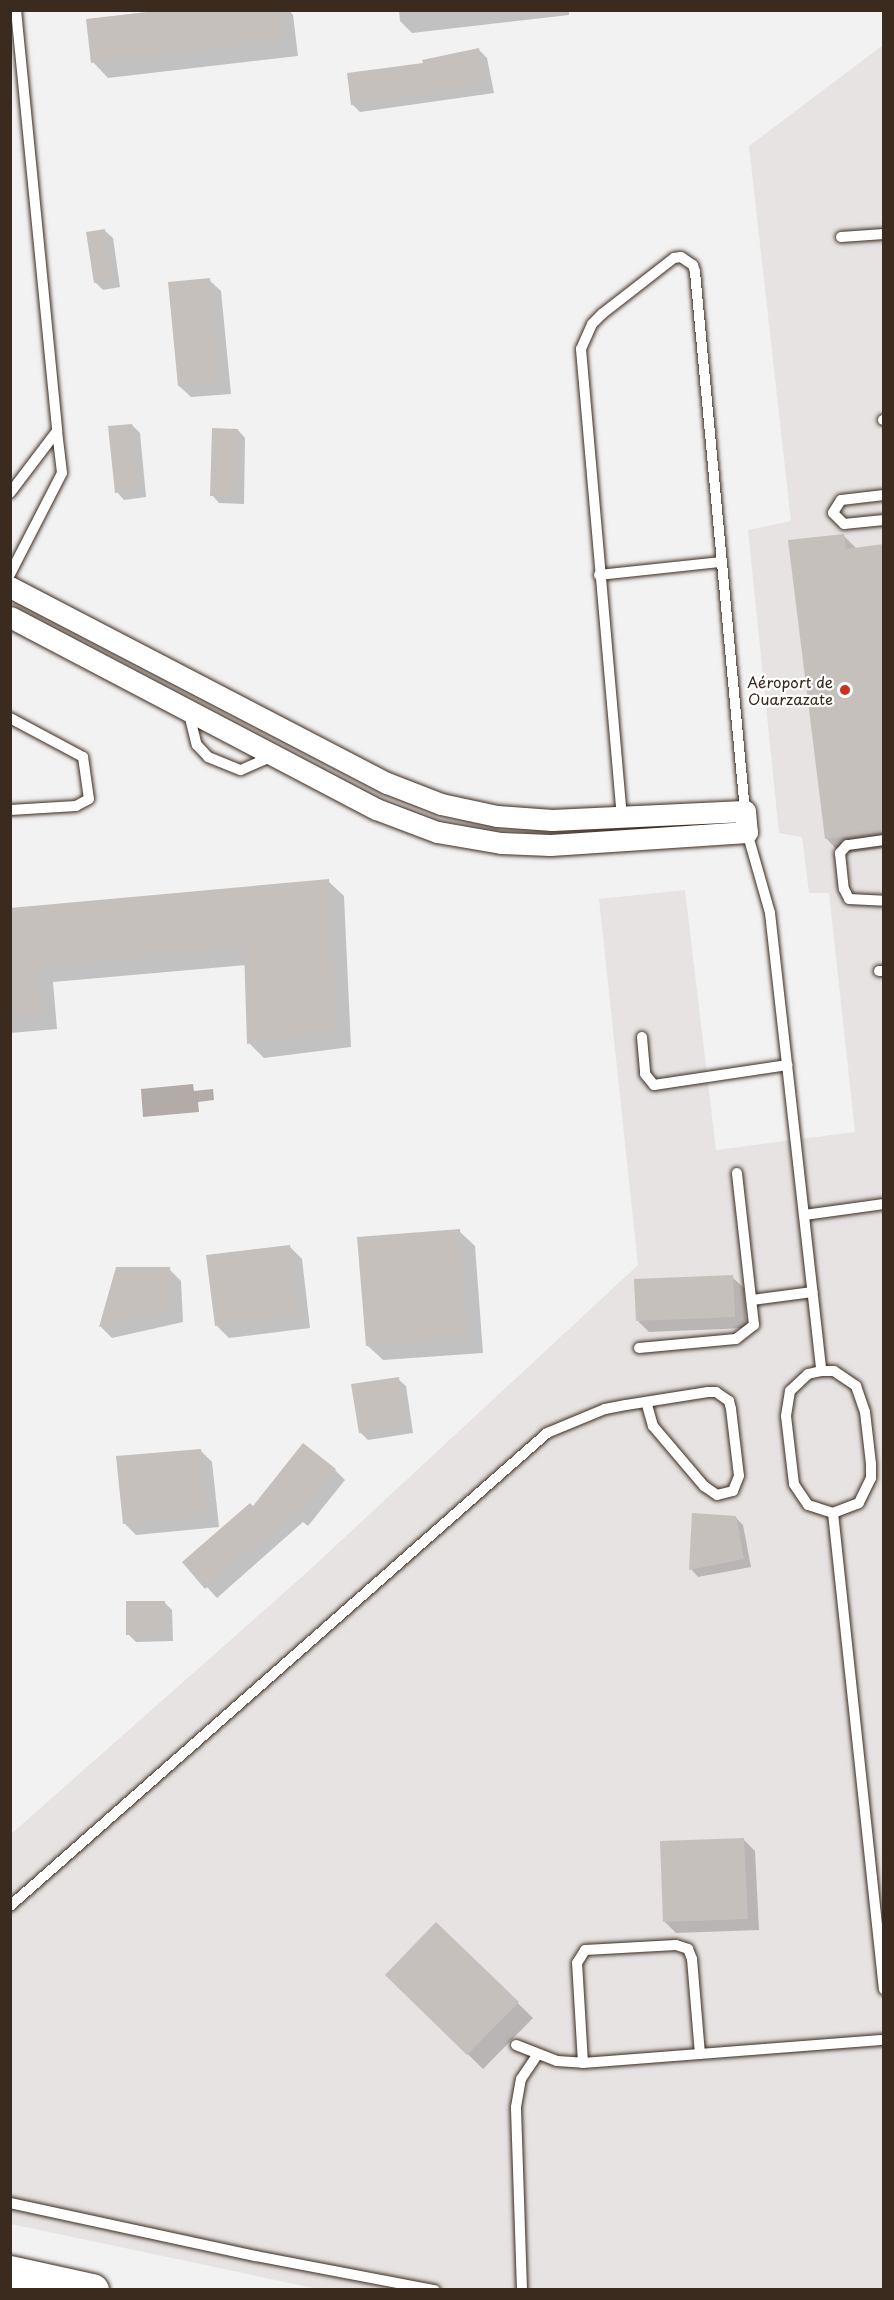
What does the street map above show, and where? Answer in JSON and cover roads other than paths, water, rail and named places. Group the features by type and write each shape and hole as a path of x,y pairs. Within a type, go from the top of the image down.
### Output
{"main road":[{"path":"10,2272 83,2289"}],"street":[{"path":"10,587 413,795 497,816 622,818 745,811 747,832 550,845 468,839 376,809 10,616"}],"lane":[{"path":"10,574 62,473 16,10"},
{"path":"841,237 884,234"},
{"path":"622,818 599,576 581,349 592,324 602,314 674,258 681,257 693,265 695,272 745,811"},
{"path":"10,493 57,431"},
{"path":"884,495 841,500 833,513 844,524 884,520"},
{"path":"599,576 721,562"},
{"path":"188,710 197,745 208,757 241,770 274,755"},
{"path":"10,718 83,757 89,798 76,806 10,810"},
{"path":"747,832 770,913 820,1371"},
{"path":"884,840 847,845 840,853 844,889 849,899 884,901"},
{"path":"642,1036 645,1074 654,1085 788,1065"},
{"path":"639,1347 744,1337 754,1325 737,1173"},
{"path":"804,1215 884,1204"},
{"path":"752,1300 812,1292"},
{"path":"820,1371 834,1371 856,1386 865,1412 871,1464 872,1478 859,1503 832,1513 808,1505 794,1484 786,1416 790,1391 803,1377 820,1371"},
{"path":"10,1905 530,1444 585,1415 646,1402 708,1392 723,1395 731,1409 739,1476 733,1491 726,1494 710,1492 653,1426 646,1402"},
{"path":"832,1513 884,1989"},
{"path":"584,2063 577,1964 585,1950 676,1945 688,1949 692,1959 700,2054"},
{"path":"516,2045 537,2055 584,2063 884,2040"},
{"path":"520,2289 516,2108 521,2079 537,2055"},
{"path":"10,2203 256,2256 435,2289"}],"place":[{"name":"Aéroport de Ouarzazate","path":"845,690"}]}
